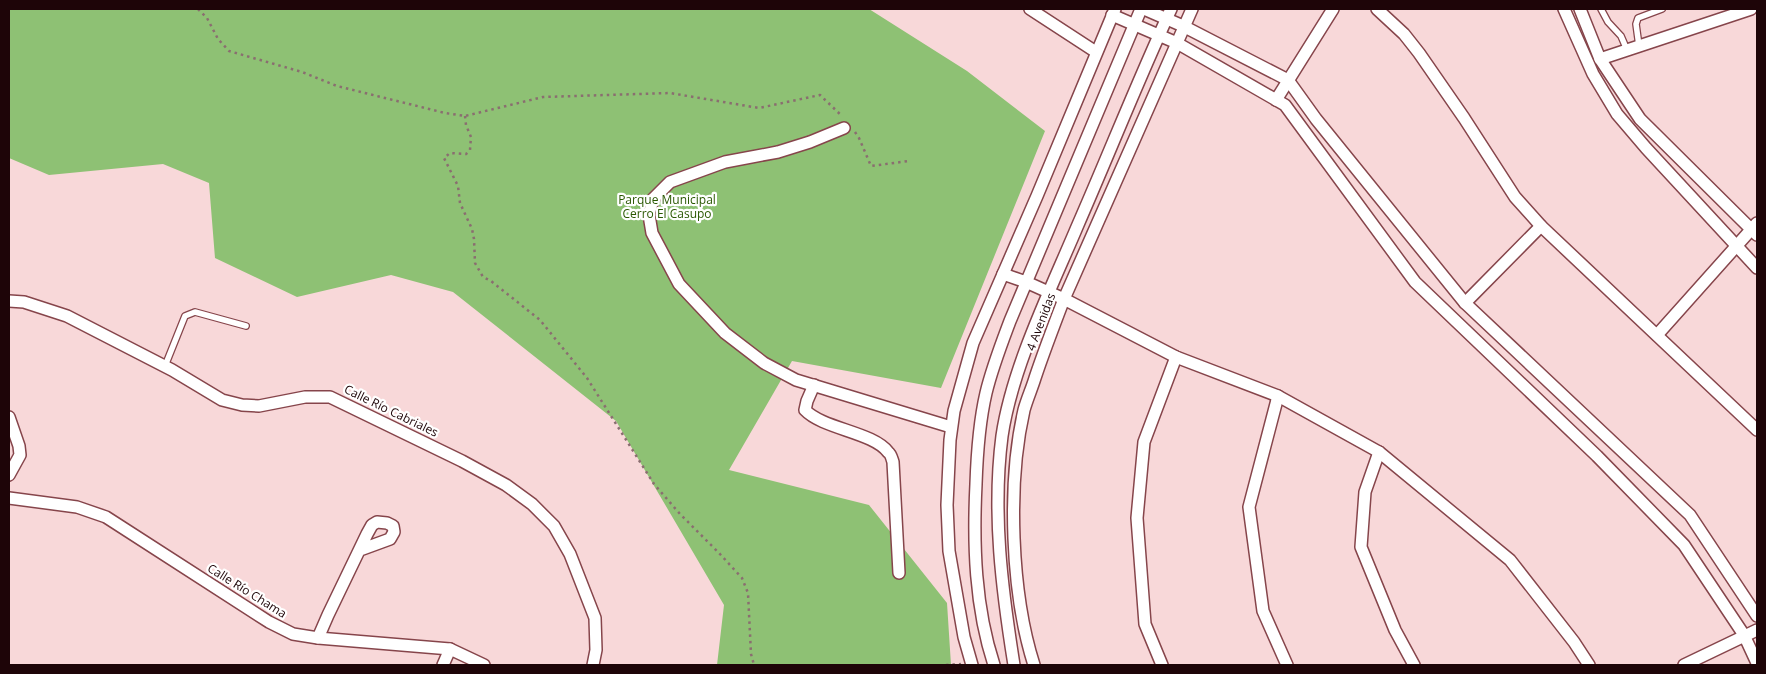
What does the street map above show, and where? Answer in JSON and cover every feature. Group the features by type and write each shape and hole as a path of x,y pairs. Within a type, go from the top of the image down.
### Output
{"street":[{"path":"1030,9 1096,52"},
{"path":"994,665 987,644 978,600 975,546 977,462 981,419 995,362 1026,282 1143,9 1169,14 1183,26 1288,80 1465,303 1690,515 1757,616"},
{"name":"4 Avenidas","path":"1034,665 1021,615 1014,518 1017,455 1024,409 1046,344 1064,299 1192,9"},
{"path":"1276,100 1333,9"},
{"path":"1377,9 1404,34 1419,53 1515,197 1541,226 1757,430"},
{"path":"1564,9 1593,74 1617,114 1757,268"},
{"path":"1580,9 1600,59 1640,119 1755,229 1736,246 1657,335"},
{"path":"1600,59 1751,9"},
{"path":"972,665 962,629 949,550 948,505 951,427 961,380 973,343 1114,12 1177,43 1285,105 1415,282 1577,437 1684,545 1744,635 1757,664"},
{"name":"4 Avenidas","path":"1014,665 1005,611 1001,568 998,492 1002,436 1010,397 1049,293 1169,14"},
{"path":"847,126 810,142 778,152 725,162 670,182 653,199 649,215 652,233 679,284 725,334 764,363 796,380 951,427"},
{"path":"1465,303 1541,226"},
{"path":"1003,274 1064,299 1176,357 1278,396 1379,452 1510,560 1574,642 1589,665"},
{"name":"Calle Río Cabriales","path":"9,301 24,302 67,316 165,366 222,400 242,405 259,406 305,397 330,397 506,484 532,504 554,526 570,554 595,618 596,650 593,665"},
{"path":"1162,665 1145,624 1137,518 1144,442 1176,357"},
{"path":"814,385 805,410 808,413 878,443 889,452 893,462 899,573"},
{"path":"1278,396 1249,507 1263,611 1287,665"},
{"path":"9,417 19,446 20,455 9,475"},
{"path":"1379,452 1365,492 1361,547 1395,630 1414,665"},
{"name":"Calle Río Chama","path":"9,498 77,507 106,517 268,622 293,634 318,638 450,649 484,665"},
{"path":"318,638 360,550"},
{"path":"1684,665 1757,630"},
{"path":"443,665 450,649"}],"lane":[{"path":"1601,9 1608,22 1621,36 1627,50"},
{"path":"1639,46 1636,24 1638,18 1662,9"},
{"path":"165,366 186,316 195,312 246,326"}],"path":[{"path":"198,9 207,18 218,39 229,52 302,72 337,86 445,113 465,116 543,96 670,93 759,108 820,95 859,138 871,166 909,161"},
{"path":"465,116 466,125 471,137 470,150 466,154 450,153 444,158 458,186 460,203 472,229 474,262 483,278 491,281 540,320 587,378 654,484 680,514 742,578 748,593 751,654 754,665"}],"green space":[{"name":"Parque Municipal Cerro El Casupo","path":"9,9 869,9 967,71 1045,131 941,388 792,361 729,470 869,505 947,603 951,665 717,665 724,605 616,421 453,292 391,275 297,297 215,258 209,183 163,164 49,175 9,158"}]}
